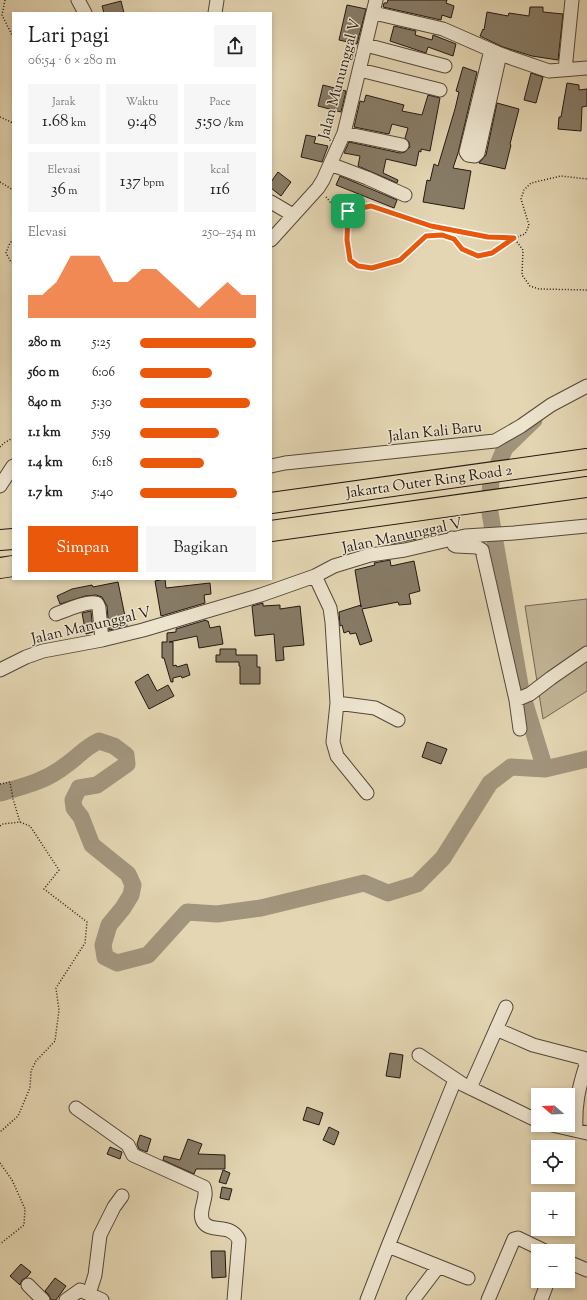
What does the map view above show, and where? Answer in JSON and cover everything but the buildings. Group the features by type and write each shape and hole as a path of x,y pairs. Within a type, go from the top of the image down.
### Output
{"highway":[{"name":"Jakarta Outer Ring Road 2","path":"272,503 587,459"},
{"name":"Jakarta Outer Ring Road 2","path":"272,531 587,487"},
{"path":"0,540 12,539"},
{"path":"0,568 12,566"}],"street":[{"path":"78,0 84,12"},
{"path":"215,12 217,0"},
{"path":"565,70 572,0"},
{"path":"375,6 443,29 496,52 549,71 587,68"},
{"name":"Jalan Mununggal V","path":"272,239 318,188 344,133 375,6"},
{"path":"366,45 445,66"},
{"path":"496,52 478,153 475,156 468,155 466,152 496,52"},
{"path":"360,70 440,90"},
{"path":"344,133 402,145"},
{"path":"330,164 405,195"},
{"path":"272,203 293,216"},
{"name":"Jalan Kali Baru","path":"272,466 285,463 495,441 521,426 551,405 587,386"},
{"path":"0,486 12,468"},
{"name":"Jalan Manunggal V","path":"0,670 26,656 143,630 224,606 316,576 334,566 370,555 406,550 459,537 587,526"},
{"path":"459,537 454,545 477,547 482,550 522,697 520,729"},
{"path":"316,576 330,608 332,622 337,703 333,742 334,750 337,756 367,794"},
{"path":"56,614 80,605 97,604 99,608 102,640"},
{"path":"522,697 587,653"},
{"path":"337,703 375,708 398,720"},
{"path":"470,1088 506,1007"},
{"path":"496,1029 533,1045 583,1058 586,1066 576,1102 582,1132"},
{"path":"419,1055 455,1080 531,1118"},
{"path":"367,1300 455,1080"},
{"path":"76,1108 128,1145 133,1155 204,1187 206,1191 201,1217 204,1224 208,1227 224,1228 237,1235 239,1240 234,1300"},
{"path":"80,1295 95,1274 100,1235 111,1212 122,1196"},
{"path":"488,1300 514,1239 518,1238 531,1244"},
{"path":"388,1246 468,1278"},
{"path":"575,1265 587,1270"},
{"path":"413,1300 438,1267"},
{"path":"28,1285 43,1300"},
{"path":"541,1300 545,1288"},
{"path":"66,1300 80,1295 102,1300"}],"path":[{"path":"5,0 1,15 12,35"},
{"path":"0,117 12,122"},
{"path":"348,211 347,240 350,260 358,266 372,268 400,260 426,236 442,235 454,239 462,249 478,256 492,253 514,238 524,234 529,226 521,199 524,190 531,183 561,176 587,179"},
{"path":"0,182 12,189"},
{"path":"318,188 330,202 348,211 371,206 431,226 488,237 514,238"},
{"path":"514,238 523,250 522,276 530,286 539,289 587,290"},
{"path":"12,240 6,253 12,262"},
{"path":"0,447 12,439"},
{"path":"0,784 10,782 13,799 20,822"},
{"path":"0,826 3,824 20,822 30,826 59,870 44,889 87,922 85,943 56,988 59,1010 55,1041 36,1061 32,1071 30,1088 18,1116 0,1132"},
{"path":"0,1163 12,1180 25,1209 24,1225 0,1244"}],"shaded area":[{"path":"587,599 587,691 543,719 525,606"}],"waterway":[{"path":"0,793 18,788 51,775 99,741 114,746 126,755 127,764 97,785 79,788 73,800 74,808 81,817 92,845 128,874 133,885 131,895 123,908 109,925 103,945 105,957 117,963 148,955 187,912 217,914 261,908 364,883 388,893 417,884 443,858 490,783 511,767 545,769 521,691 489,507 491,481 505,448 534,420"},
{"path":"545,769 587,759"}],"route":[{"path":"371,206 431,226 488,237 514,238 492,253 478,256 462,249 454,239 442,235 426,236 400,260 372,268 358,266 350,260 347,240 348,211 371,206"}]}
